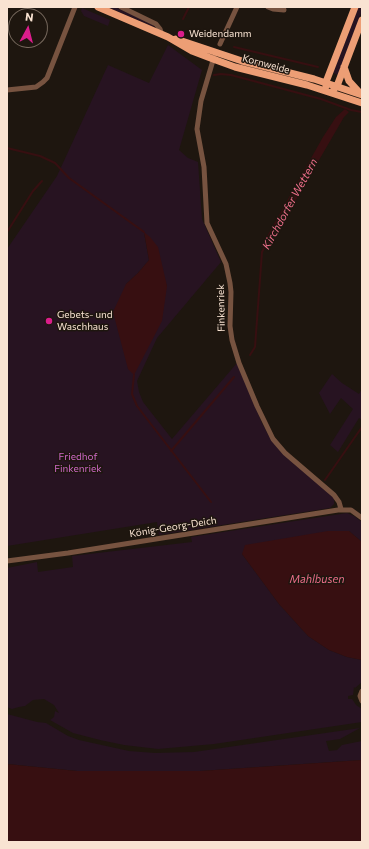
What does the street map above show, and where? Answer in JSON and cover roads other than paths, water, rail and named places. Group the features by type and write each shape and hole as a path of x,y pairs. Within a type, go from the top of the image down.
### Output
{"main road":[{"name":"Kornweide","path":"98,7 165,36 179,40 235,67 329,92 362,103"},
{"path":"355,7 326,82 329,92 337,86 362,20"},
{"name":"Kornweide","path":"214,56 326,82 362,95"},
{"path":"344,66 349,81 362,95"}],"street":[{"path":"7,90 36,87 47,78 75,7"},
{"path":"121,7 127,8 156,24 165,36"},
{"path":"220,44 237,7"},
{"path":"268,7 273,10 284,10"},
{"name":"Finkenriek","path":"214,56 201,101 197,129 205,174 207,223 226,264 231,288 230,326 232,340 239,362 257,406 273,439 286,453 334,495 339,502 341,509"},
{"path":"341,509 351,510 362,518"},
{"name":"König-Georg-Deich","path":"7,561 68,553 341,509"},
{"path":"362,691 360,696 362,701"}],"water":[{"path":"345,109 349,112 344,117 268,248 261,247 323,137 336,117"},
{"path":"144,232 158,247 167,286 162,321 134,375 128,369 113,312 126,284 149,260"},
{"name":"Mahlbusen","path":"328,531 349,531 362,542 362,660 347,657 329,650 308,636 279,604 242,554 245,545"},
{"path":"362,760 362,842 7,842 7,764 77,771 200,771"}],"waterway":[{"path":"183,19 189,7"},
{"path":"234,47 318,67"},
{"path":"214,75 231,75 321,99 351,110 362,112"},
{"path":"7,148 40,156 55,163 69,178 144,232"},
{"path":"7,232 33,191 42,181"},
{"name":"Kirchdorfer Wettern","path":"250,355 255,347 262,252 265,246"},
{"path":"134,375 132,394 137,406 211,502"},
{"name":"Kirchdorfer Wettern","path":"171,451 234,377"},
{"path":"325,480 362,427"}],"place":[{"name":"Weidendamm","path":"181,34"},
{"name":"Gebets- und Waschhaus","path":"49,321"}],"park label":[{"name":"Friedhof Finkenriek","path":"78,462"}]}
